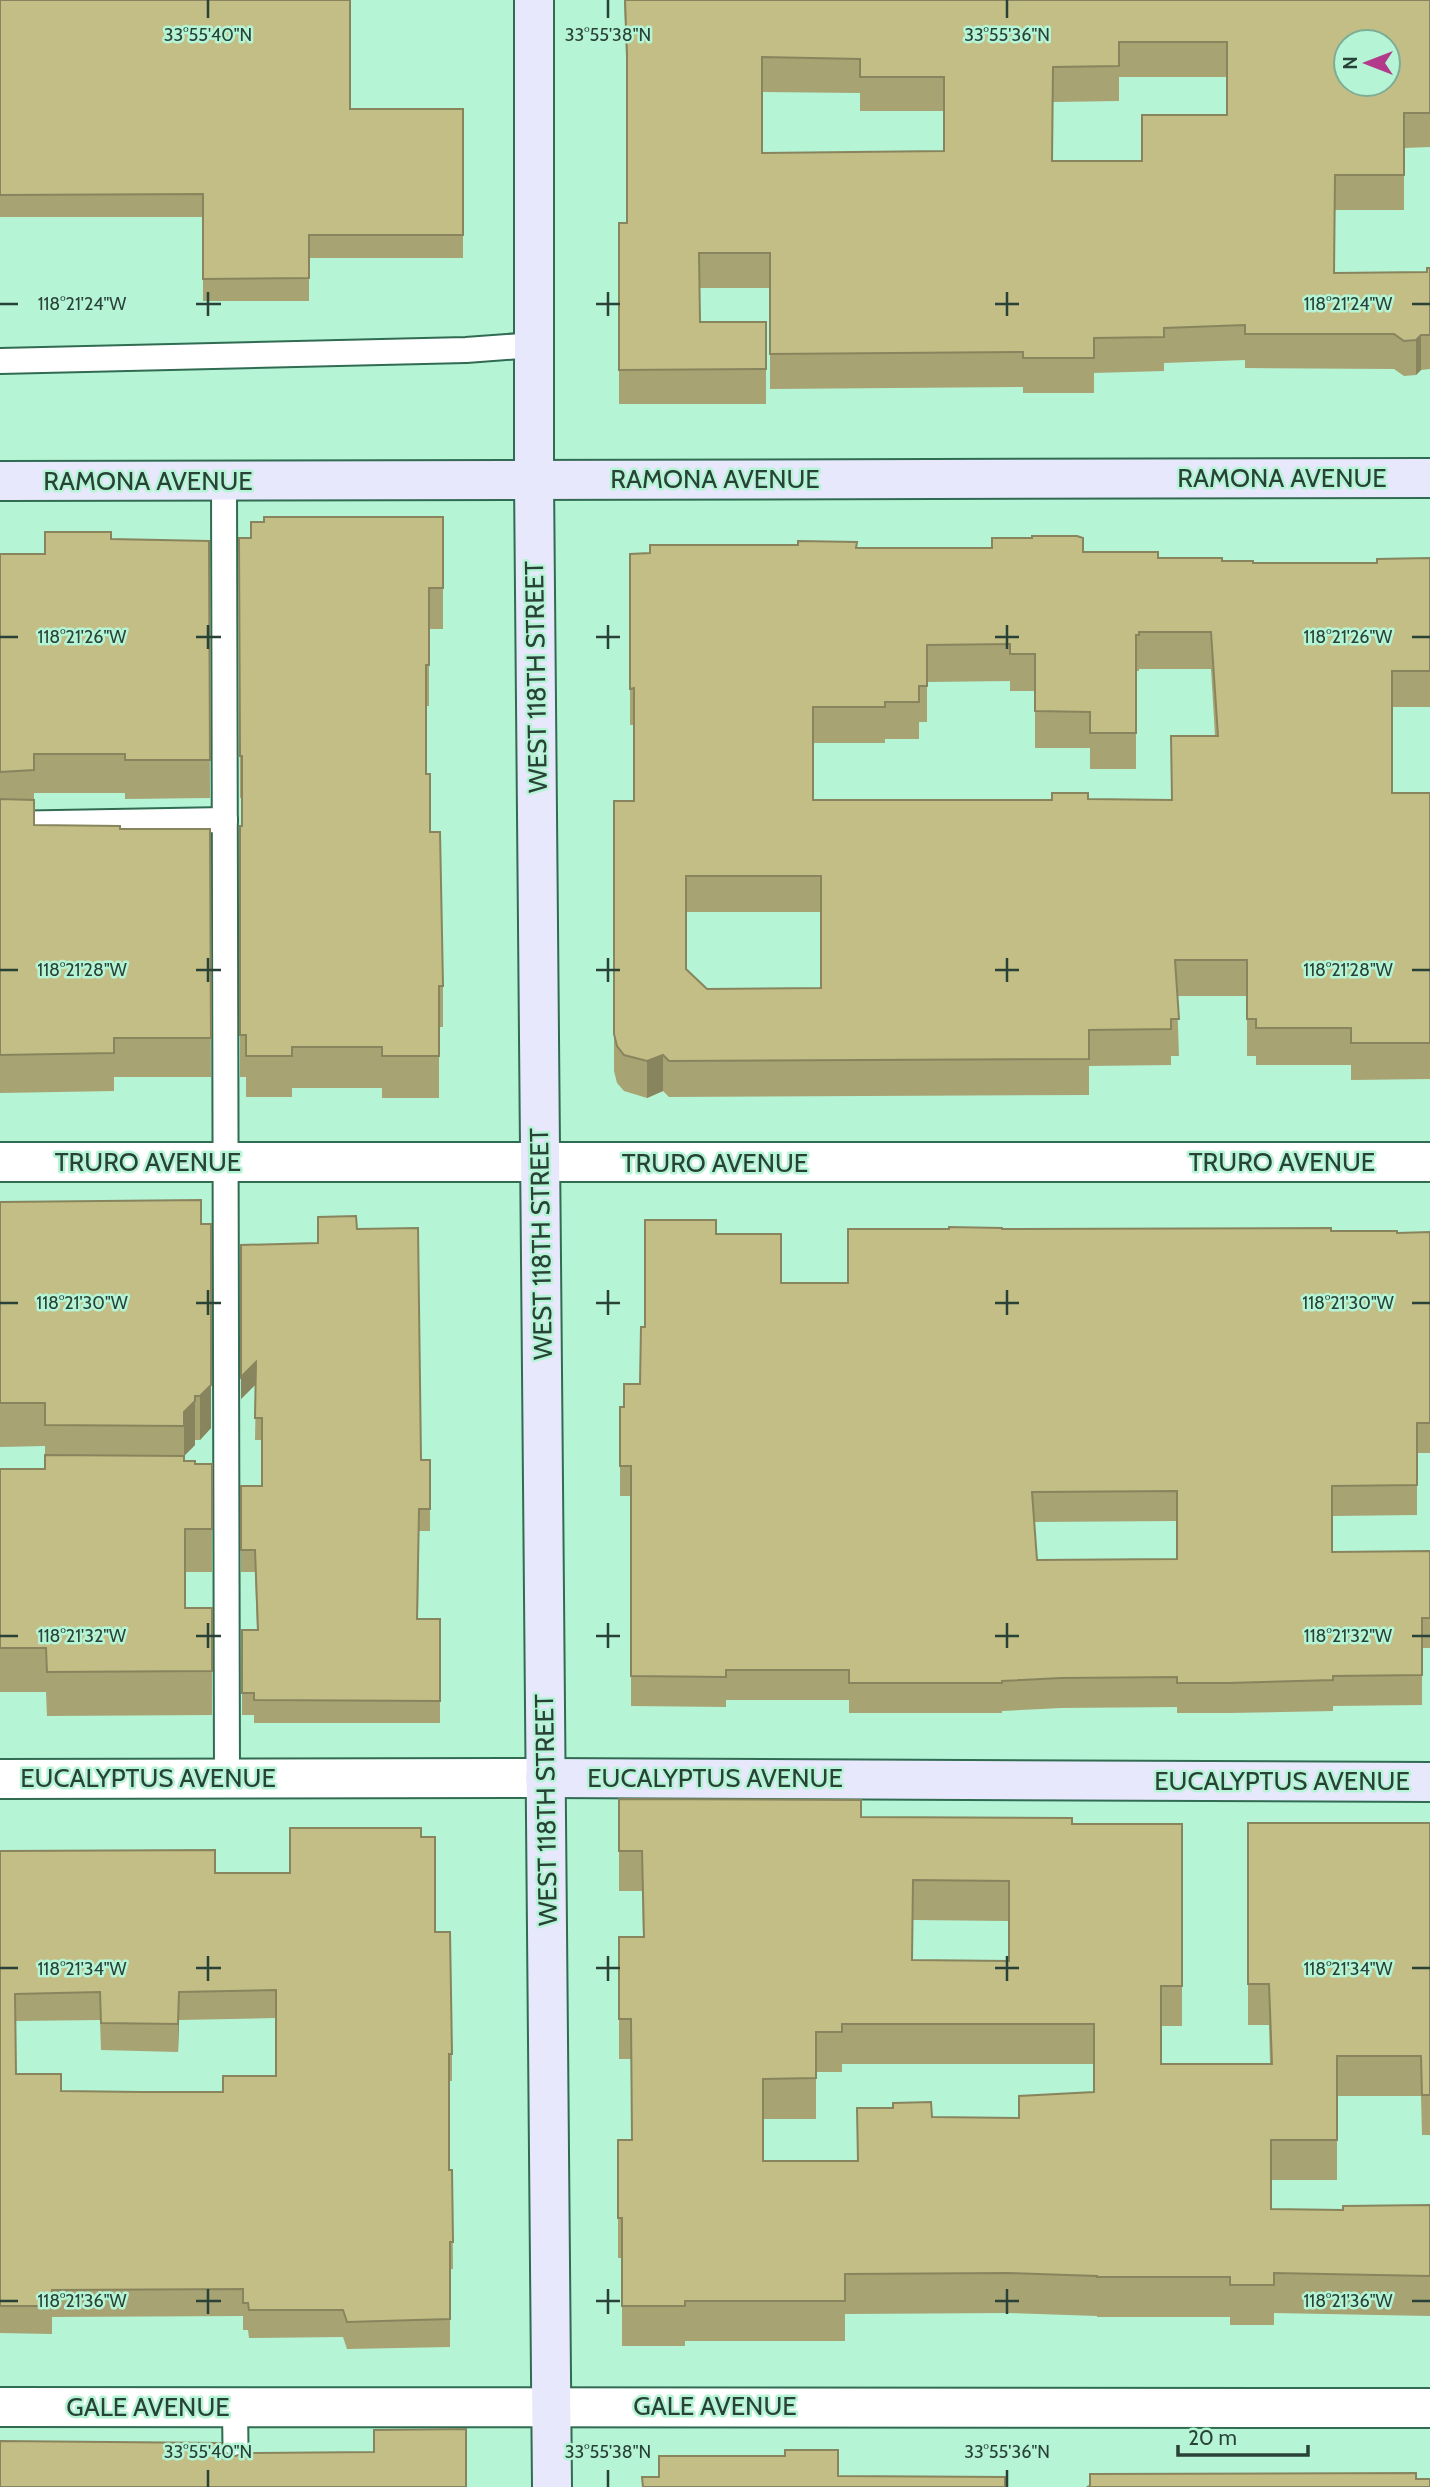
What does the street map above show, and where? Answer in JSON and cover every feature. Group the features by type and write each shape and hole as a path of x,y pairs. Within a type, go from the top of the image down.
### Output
{"street":[{"name":"WEST 118TH STREET","path":"534,0 534,480 552,2487"},
{"name":"RAMONA AVENUE","path":"0,481 1430,478"},
{"name":"TRURO AVENUE","path":"0,1162 1430,1162"},
{"name":"EUCALYPTUS AVENUE","path":"0,1779 545,1778 1430,1782"},
{"name":"GALE AVENUE","path":"0,2407 1430,2408"}],"lane":[{"path":"0,360 466,350 534,345"},
{"path":"224,481 227,1778"},
{"path":"0,824 225,820"},
{"path":"200,1485 226,1485"},
{"path":"235,2407 236,2487"}],"building":[{"path":"0,0 350,0 350,109 463,109 463,235 309,235 309,278 203,279 203,194 0,195"},
{"path":"625,0 1430,0 1430,113 1404,113 1404,175 1335,175 1334,273 1427,272 1427,268 1430,268 1430,335 1421,335 1416,340 1404,341 1394,334 1245,334 1245,325 1164,328 1164,337 1094,338 1094,358 1023,358 1023,352 770,354 770,253 699,253 700,322 766,322 766,369 619,370 619,223 627,223","holes":["1119,42 1227,42 1227,115 1142,115 1142,161 1052,161 1053,67 1119,66","762,57 860,59 860,77 944,77 944,151 762,153"]},
{"path":"264,517 443,517 443,588 429,588 429,665 426,665 426,774 430,774 430,832 440,832 443,986 439,986 439,1056 382,1056 382,1047 292,1047 292,1056 246,1056 246,1035 240,1035 242,756 239,538 251,538 251,522 264,522"},
{"path":"45,532 111,532 111,539 209,541 210,760 125,760 125,754 34,754 34,770 0,772 0,554 45,554"},
{"path":"1077,536 1083,538 1083,552 1158,552 1158,558 1222,558 1222,561 1253,563 1377,563 1377,559 1430,558 1430,671 1392,671 1392,793 1430,793 1430,1043 1351,1043 1351,1028 1256,1028 1256,1019 1247,1019 1247,960 1175,960 1179,1019 1171,1019 1171,1029 1089,1030 1089,1059 669,1061 663,1055 647,1061 624,1055 617,1046 614,1034 614,801 634,801 634,688 630,689 630,554 650,553 650,545 798,545 798,541 857,542 856,548 992,548 992,538","holes":["1139,632 1211,632 1218,736 1171,736 1172,800 1088,799 1088,793 1052,793 1052,800 813,800 813,707 885,707 885,702 919,702 919,686 927,686 927,645 1010,644 1010,654 1035,654 1035,711 1090,712 1090,733 1136,733 1136,635 1139,635","686,876 821,876 821,988 707,989 686,969"]},
{"path":"0,799 34,800 34,825 210,829 211,1038 114,1038 114,1053 0,1055"},
{"path":"201,1200 201,1224 211,1224 211,1385 200,1396 195,1396 195,1401 184,1412 184,1426 45,1425 45,1403 0,1403 0,1202"},
{"path":"356,1216 357,1229 418,1228 421,1460 430,1460 430,1509 419,1509 417,1619 440,1619 440,1701 254,1700 254,1693 242,1693 242,1630 258,1630 255,1550 241,1550 241,1486 262,1486 262,1418 255,1418 256,1362 241,1377 241,1245 318,1243 318,1217"},
{"path":"645,1220 716,1220 716,1234 781,1234 781,1283 848,1283 848,1229 1331,1228 1331,1231 1430,1232 1430,1423 1417,1423 1417,1485 1332,1486 1332,1552 1430,1551 1430,1618 1422,1618 1422,1675 1333,1676 1333,1680 1228,1683 1177,1683 1177,1677 1061,1678 1002,1683 849,1683 849,1670 726,1670 726,1677 631,1676 631,1466 620,1466 620,1407 624,1407 624,1384 640,1384 641,1327 645,1327","holes":["1177,1491 1177,1559 1037,1560 1032,1492"]},
{"path":"45,1455 184,1456 184,1461 212,1464 212,1529 185,1529 185,1608 212,1608 212,1671 47,1672 46,1648 0,1648 0,1469 45,1469"},
{"path":"619,1799 861,1800 861,1817 1072,1818 1072,1824 1182,1824 1182,1986 1161,1986 1161,2064 1272,2064 1269,1984 1248,1984 1248,1823 1430,1823 1430,2095 1422,2095 1421,2056 1337,2056 1337,2140 1271,2140 1271,2209 1343,2210 1343,2206 1430,2205 1430,2276 1274,2273 1274,2285 1230,2285 1230,2277 1097,2277 1007,2273 845,2274 845,2301 685,2301 685,2306 622,2306 622,2218 618,2218 618,2140 632,2140 631,2019 619,2019 619,1937 644,1937 642,1851 619,1851","holes":["913,1880 1009,1881 1009,1961 912,1960","842,2024 1094,2024 1094,2092 1019,2096 1019,2118 932,2117 931,2102 893,2103 893,2108 857,2108 858,2161 763,2161 763,2079 816,2078 816,2032 842,2032"]},
{"path":"290,1828 421,1828 421,1837 435,1837 435,1932 450,1932 452,2054 449,2054 449,2170 452,2170 453,2242 450,2242 450,2319 347,2322 343,2310 249,2310 248,2303 243,2303 243,2289 52,2290 52,2306 0,2306 0,1851 215,1850 215,1873 290,1873","holes":["276,1990 276,2076 223,2076 223,2092 61,2091 61,2074 16,2074 15,1994 100,1992 101,2023 178,2024 179,1992"]},
{"path":"466,2429 466,2487 0,2487 0,2441 221,2443 226,2453 235,2456 245,2453 374,2452 374,2430"},
{"path":"785,2450 838,2450 838,2476 1005,2477 1005,2487 643,2487 642,2477 659,2477 659,2456 785,2456"},
{"path":"1416,2473 1416,2479 1430,2479 1430,2487 1087,2487 1090,2486 1090,2474"}]}
